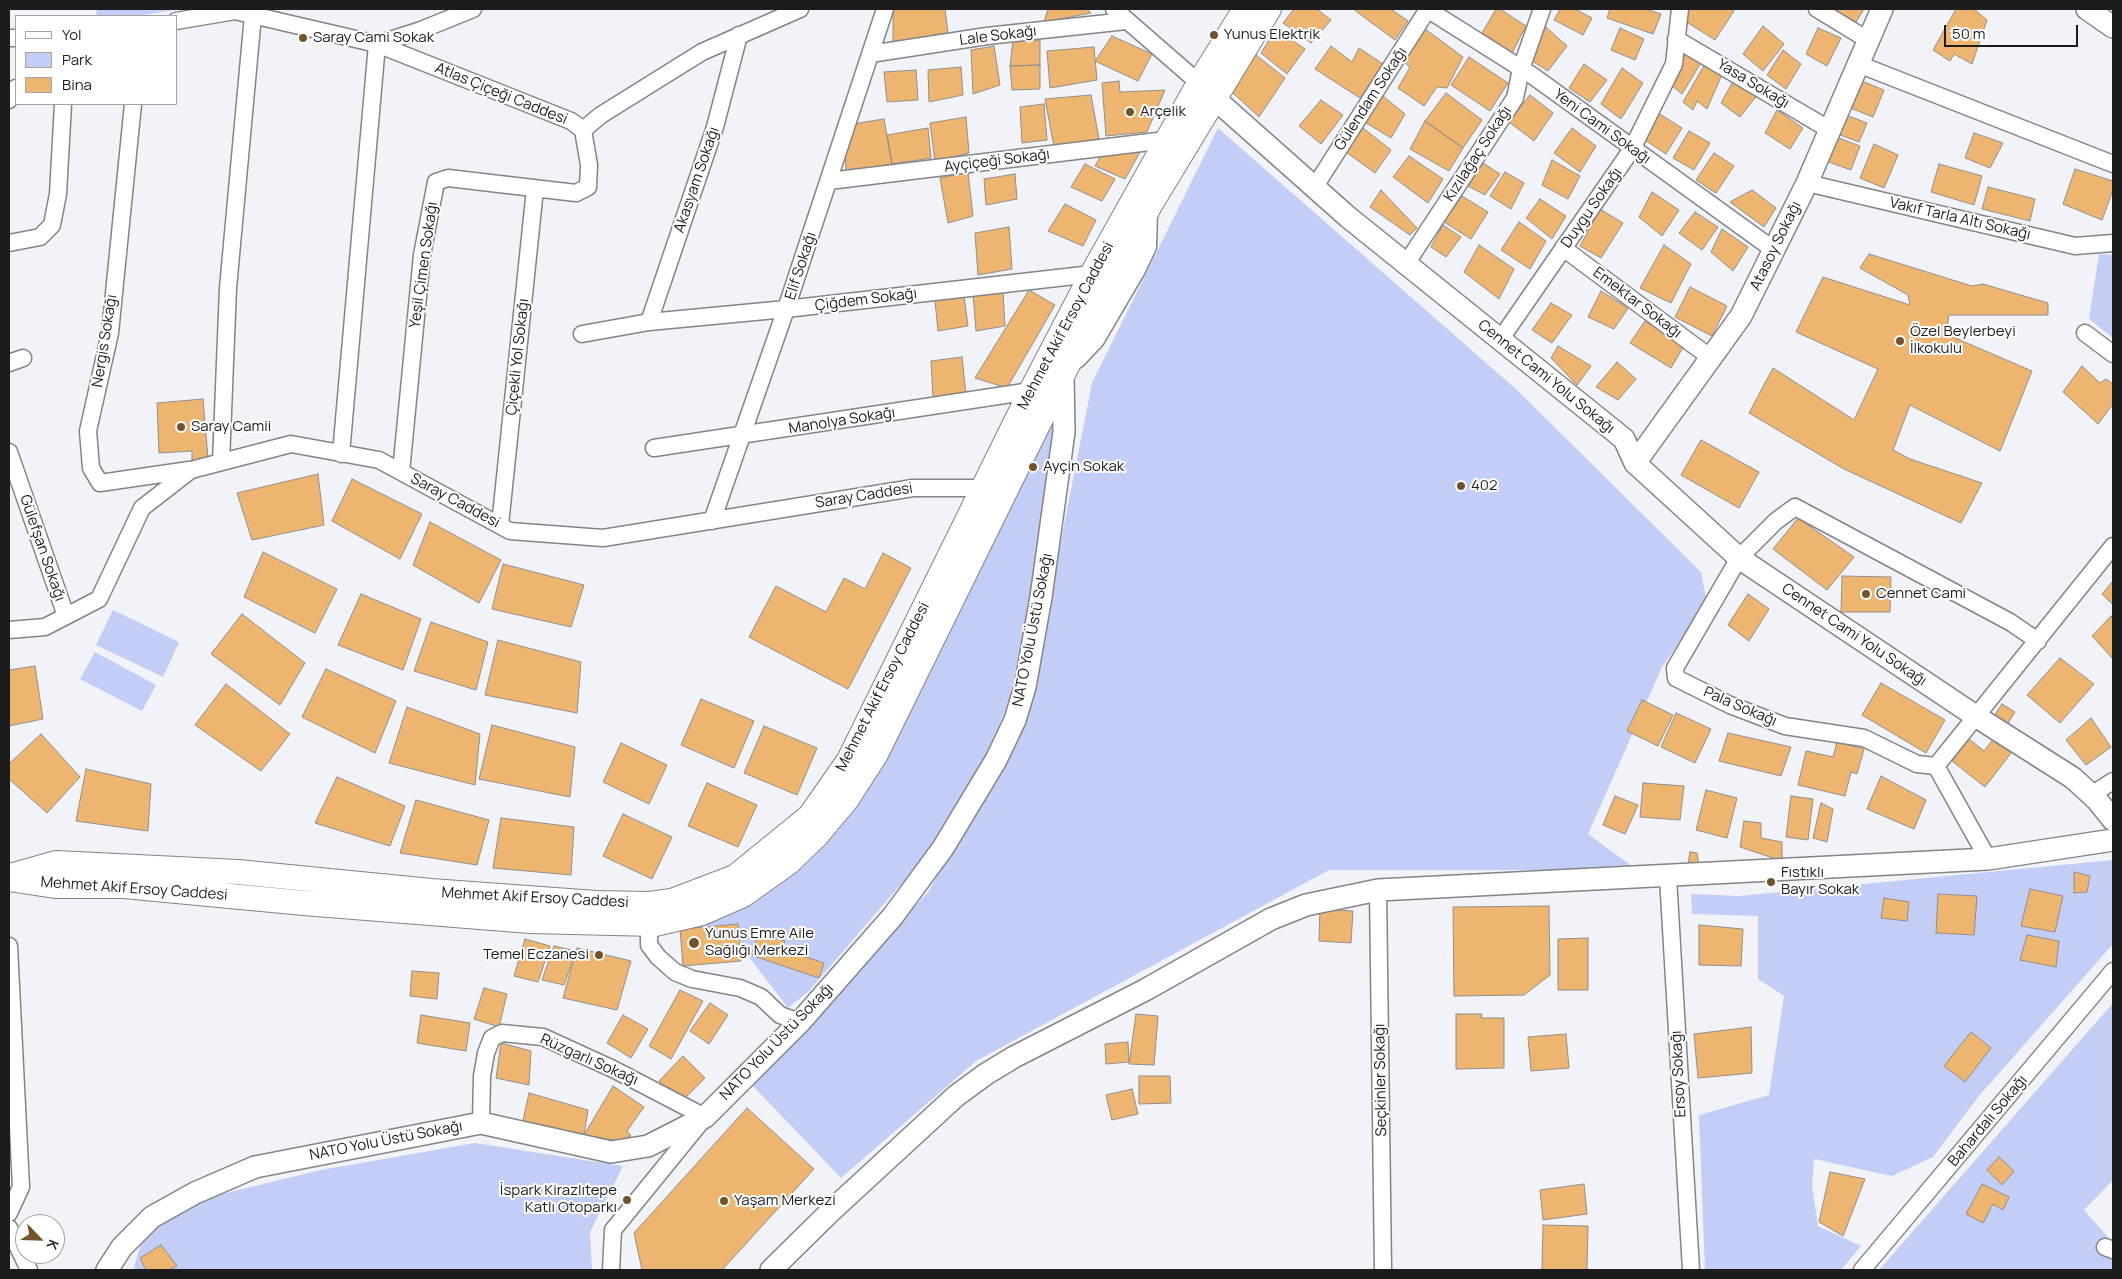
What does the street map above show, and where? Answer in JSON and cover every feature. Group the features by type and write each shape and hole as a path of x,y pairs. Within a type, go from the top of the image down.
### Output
{"main road":[{"name":"Mehmet Akif Ersoy Caddesi","path":"9,878 56,863 238,872 431,891 596,903 652,914 672,901 735,878 810,816 849,760 994,491 1054,369 1150,205 1244,9"},
{"name":"Mehmet Akif Ersoy Caddesi","path":"994,491 1031,391 1054,369 1092,274 1166,140 1269,9"}],"street":[{"path":"341,454 377,44 421,30 473,9"},
{"name":"Atlas Çiçeği Caddesi","path":"178,22 235,11 377,44 571,121 583,130 600,115 702,52 800,9"},
{"name":"Elif Sokağı","path":"712,521 786,309 885,9"},
{"path":"1114,9 1206,90"},
{"name":"Yeni Cami Sokağı","path":"1428,9 1521,68 1774,250"},
{"name":"Gülendam Sokağı","path":"1314,188 1428,9"},
{"name":"Kızılağaç Sokağı","path":"1406,264 1515,98 1521,68 1542,9"},
{"name":"Duygu Sokağı","path":"1500,340 1632,149 1674,64 1680,9"},
{"path":"1817,9 1868,40"},
{"name":"Atasoy Sokağı","path":"1635,463 1741,316 1807,183 1882,9"},
{"path":"2087,9 2113,27"},
{"path":"221,462 228,288 253,14"},
{"name":"Lale Sokağı","path":"870,54 987,36 1126,21"},
{"name":"Akasyam Sokağı","path":"649,322 716,127 740,35"},
{"name":"Yasa Sokağı","path":"1676,39 1830,130"},
{"path":"1858,64 2113,164"},
{"name":"Cennet Cami Yolu Sokağı","path":"1206,90 1314,188 1624,439 1635,463 1739,558 1977,717 2073,778 2113,820"},
{"path":"9,243 40,237 52,225 58,194 63,105"},
{"name":"Nergis Sokağı","path":"134,105 110,333 88,431 91,468 100,483 191,470"},
{"name":"Yeşil Çimen Sokağı","path":"401,472 422,255 436,182 448,178 576,193 588,187 589,166 583,130"},
{"name":"Ayçiçeği Sokağı","path":"829,181 1166,140"},
{"name":"Vakıf Tarla Altı Sokağı","path":"1807,183 2075,246 2113,243"},
{"name":"Çiçekli Yol Sokağı","path":"500,525 535,189"},
{"name":"Emektar Sokağı","path":"1563,248 1711,358"},
{"name":"Çiğdem Sokağı","path":"582,334 649,322 786,309 1092,274"},
{"path":"2085,333 2113,354"},
{"name":"NATO Yolu Üstü Sokağı","path":"107,1270 122,1247 152,1217 195,1193 255,1167 481,1123 611,1152 648,1146 705,1118 800,1022 893,916 943,848 996,760 1015,720 1025,687 1047,558 1064,432 1054,369"},
{"name":"Manolya Sokağı","path":"654,448 740,437 1031,391"},
{"name":"Saray Caddesi","path":"9,630 45,627 99,599 142,508 191,470 291,444 379,460 510,530 603,538 913,488 994,491"},
{"name":"Gülefşan Sokağı","path":"9,452 66,616"},
{"path":"1739,558 1776,521 1795,507 2010,622 2038,640"},
{"path":"1988,859 1936,766 2113,546"},
{"name":"Pala Sokağı","path":"1739,558 1675,668 1676,678 1730,704 1785,726 1864,738 1917,764 1936,766"},
{"path":"2091,795 2113,781"},
{"path":"771,1270 830,1212 949,1103 986,1074 1145,990 1271,919 1306,905 1378,890 1668,877 1988,859 2113,840"},
{"name":"Ersoy Sokağı","path":"1668,877 1691,1270"},
{"name":"Seçkinler Sokağı","path":"1378,890 1384,1270"},
{"path":"652,914 649,945 658,957 675,972 692,979 740,988 761,998 780,1015 800,1022"},
{"path":"9,956 12,1080 21,1187 9,1213"},
{"name":"Bahardalı Sokağı","path":"1862,1270 2113,971"},
{"name":"Rüzgarlı Sokağı","path":"481,1123 482,1076 486,1053 492,1038 510,1033 543,1037 613,1069 705,1118"},
{"path":"611,1270 614,1230 705,1118"},
{"path":"9,1228 29,1270"},
{"path":"119,1270 122,1247"}],"green space":[{"path":"96,9 180,9 143,15 97,15"},
{"path":"1218,128 1517,390 1701,572 1707,603 1662,667 1588,834 1637,870 1329,870 976,1061 841,1178 751,1084 928,892 1025,723 1092,383"},
{"path":"2099,254 2113,255 2113,338 2089,319"},
{"path":"1052,423 1057,423 1054,448 1049,459 1052,464 1036,576 1008,705 978,770 921,861 808,992 788,1008 746,953 741,961 738,924 698,927 743,902"},
{"path":"113,610 179,642 163,677 96,645"},
{"path":"95,652 156,685 142,711 80,679"},
{"path":"2113,860 2113,944 1978,1097 1933,1157 1892,1176 1814,1159 1812,1186 1818,1226 1861,1246 1841,1270 1705,1270 1699,1115 1769,1095 1784,996 1758,979 1758,916 1692,914 1691,894 1739,896"},
{"path":"2113,1003 2113,1180 2084,1210 2113,1243 2113,1270 1879,1270"},
{"path":"475,1143 623,1166 590,1232 592,1270 135,1270 134,1267 143,1237 205,1198 321,1170"}],"building":[{"path":"945,9 948,33 893,42 893,10"},
{"path":"1048,9 1087,9 1091,13 1044,22"},
{"path":"1294,9 1317,9 1331,20 1311,43 1283,23"},
{"path":"1353,9 1391,9 1408,21 1395,40"},
{"path":"1496,9 1500,9 1526,26 1511,55 1482,33"},
{"path":"1560,9 1575,9 1592,18 1583,35 1554,20"},
{"path":"1610,9 1646,9 1661,14 1653,34 1607,18"},
{"path":"1689,9 1731,9 1734,11 1715,40 1685,21"},
{"path":"1833,9 1864,9 1856,22"},
{"path":"1956,9 1974,9 1987,20 1972,64 1954,54 1950,61 1933,50"},
{"path":"1763,26 1784,44 1763,71 1743,54"},
{"path":"1546,27 1567,46 1548,71 1529,59"},
{"path":"1620,28 1644,39 1635,60 1611,50"},
{"path":"1818,28 1841,38 1827,66 1806,54"},
{"path":"1276,29 1305,49 1287,74 1261,53"},
{"path":"1425,29 1463,57 1447,88 1437,87 1424,106 1398,88 1410,67 1403,61"},
{"path":"1112,36 1152,54 1138,81 1095,61"},
{"path":"1013,40 1040,40 1040,65 1010,66"},
{"path":"994,46 1000,85 973,94 971,50"},
{"path":"1331,46 1352,62 1359,48 1383,64 1360,98 1315,69"},
{"path":"1094,47 1097,80 1050,88 1047,51"},
{"path":"1681,48 1702,61 1682,94 1671,85"},
{"path":"1783,50 1801,64 1786,89 1767,75"},
{"path":"1256,55 1285,78 1259,117 1232,92"},
{"path":"1469,57 1508,83 1490,111 1451,85"},
{"path":"1706,62 1723,72 1707,109 1697,101 1693,110 1683,102"},
{"path":"1584,64 1607,80 1590,102 1569,88"},
{"path":"1040,65 1040,89 1012,90 1010,66"},
{"path":"961,67 963,95 929,102 928,70"},
{"path":"1622,68 1643,83 1621,119 1601,104"},
{"path":"916,70 918,100 887,102 884,72"},
{"path":"1735,78 1758,94 1740,117 1721,103"},
{"path":"1859,80 1884,90 1873,117 1848,107"},
{"name":"Arçelik","path":"1119,81 1120,92 1165,90 1147,132 1106,136 1102,83"},
{"path":"1446,93 1482,120 1463,148 1425,121"},
{"path":"1091,95 1099,139 1054,147 1045,99"},
{"path":"1530,95 1553,113 1534,141 1509,122"},
{"path":"1383,96 1405,114 1391,138 1363,121"},
{"path":"1321,100 1343,115 1321,144 1299,126"},
{"path":"1044,104 1047,140 1022,143 1020,107"},
{"path":"1777,110 1803,128 1790,149 1765,133"},
{"path":"1658,113 1682,128 1666,154 1645,140"},
{"path":"1843,114 1867,123 1859,142 1835,133"},
{"path":"966,117 969,153 935,161 930,123"},
{"path":"884,119 892,164 846,173 845,146 851,141 852,124"},
{"path":"1425,121 1463,148 1449,171 1410,149"},
{"path":"928,128 931,158 892,164 887,135"},
{"path":"1363,128 1391,150 1375,173 1346,152"},
{"path":"1572,128 1596,146 1580,172 1554,153"},
{"path":"1689,131 1710,143 1694,170 1673,158"},
{"path":"1974,133 2003,143 1990,168 1965,158"},
{"path":"1831,135 1860,146 1851,170 1823,160"},
{"path":"1874,144 1898,155 1884,188 1860,178"},
{"path":"1103,152 1140,152 1125,179 1095,166"},
{"path":"1714,153 1734,166 1716,193 1696,180"},
{"path":"1409,156 1443,179 1428,203 1393,177"},
{"path":"1552,160 1580,176 1568,199 1542,185"},
{"path":"1483,163 1500,174 1485,195 1468,186"},
{"path":"1085,164 1115,179 1102,201 1071,187"},
{"path":"1939,164 1982,176 1974,205 1931,192"},
{"path":"2075,169 2113,181 2113,190 2102,220 2063,204"},
{"path":"968,172 973,216 948,223 940,178"},
{"path":"1505,172 1524,183 1511,209 1490,196"},
{"path":"1015,174 1017,199 986,205 984,179"},
{"path":"1988,187 2035,199 2030,221 1982,209"},
{"path":"1381,190 1417,228 1410,235 1370,207"},
{"path":"1752,190 1776,208 1764,227 1730,202"},
{"path":"1652,192 1679,210 1662,236 1639,217"},
{"path":"1462,196 1488,212 1471,239 1444,222"},
{"path":"1540,199 1566,216 1552,239 1526,218"},
{"path":"1065,204 1096,220 1083,246 1048,231"},
{"path":"1600,209 1623,223 1601,258 1580,246"},
{"path":"1695,212 1718,227 1702,250 1679,233"},
{"path":"1519,222 1546,241 1530,269 1501,250"},
{"path":"1443,225 1461,237 1446,257 1431,247"},
{"path":"1009,227 1012,269 978,275 975,233"},
{"path":"1722,229 1748,247 1733,271 1711,252"},
{"path":"1479,245 1514,269 1499,299 1464,272"},
{"path":"1664,245 1691,264 1671,303 1640,288"},
{"path":"1869,254 1972,286 1983,284 2048,303 2048,315 1949,315 1946,334 2032,371 2000,451 1910,405 1893,450 1910,459 1982,483 1961,523 1844,469 1749,413 1773,368 1854,420 1878,369 1796,332 1823,277 1910,305 1908,295 1860,268"},
{"path":"1690,287 1727,306 1712,336 1675,317"},
{"path":"1029,290 1055,305 1007,388 975,378"},
{"path":"1003,291 1005,326 976,331 973,294"},
{"path":"1601,291 1628,308 1614,329 1588,317"},
{"path":"964,296 968,326 938,331 935,301"},
{"path":"1551,303 1572,315 1552,343 1532,330"},
{"path":"1645,321 1684,346 1671,368 1630,343"},
{"path":"1558,346 1591,366 1577,385 1551,358"},
{"path":"962,357 966,395 933,398 931,361"},
{"path":"1617,362 1636,379 1618,400 1596,387"},
{"path":"2082,366 2100,383 2106,379 2113,384 2113,404 2098,424 2063,392"},
{"name":"Saray Camii","path":"203,399 208,459 192,462 192,451 159,453 157,403"},
{"path":"1701,440 1759,472 1739,508 1681,475"},
{"path":"318,474 324,525 252,540 237,493"},
{"path":"352,479 422,514 400,559 332,521"},
{"path":"1798,518 1854,557 1827,590 1773,549"},
{"path":"430,522 501,560 479,603 413,565"},
{"path":"263,552 337,589 315,633 244,597"},
{"path":"883,553 911,568 848,689 749,637 776,586 826,612 844,578 865,589"},
{"path":"503,564 584,585 571,627 492,609"},
{"name":"Cennet Cami","path":"1842,576 1891,577 1890,612 1841,612"},
{"path":"2113,581 2113,605 2102,594"},
{"path":"361,594 421,619 403,670 338,645"},
{"path":"1748,594 1769,609 1749,641 1728,625"},
{"path":"242,614 305,663 280,705 211,654"},
{"path":"2111,616 2113,619 2113,659 2092,636"},
{"path":"431,622 488,642 476,690 414,671"},
{"path":"498,640 581,662 577,713 485,695"},
{"path":"2060,658 2094,684 2060,723 2027,695"},
{"path":"35,666 43,719 9,726 9,670"},
{"path":"326,669 396,701 375,753 302,717"},
{"path":"1881,683 1945,720 1926,753 1862,715"},
{"path":"226,684 290,734 261,771 195,725"},
{"path":"701,699 754,721 734,768 681,745"},
{"path":"1642,700 1673,715 1658,746 1627,731"},
{"path":"2002,704 2015,712 2005,728 1992,719"},
{"path":"407,707 480,734 475,785 389,763"},
{"path":"1676,713 1711,729 1695,763 1661,747"},
{"path":"2091,718 2111,747 2086,765 2066,740"},
{"path":"492,725 575,747 570,797 479,779"},
{"path":"764,726 817,748 797,795 744,773"},
{"path":"1728,733 1791,747 1781,776 1719,761"},
{"path":"41,734 80,777 47,813 9,779 9,764"},
{"path":"1969,739 1984,751 1993,739 2011,753 1985,787 1952,761"},
{"path":"1837,742 1864,749 1857,774 1851,772 1845,796 1798,785 1806,751 1833,757"},
{"path":"621,743 667,765 649,804 603,782"},
{"path":"86,769 151,784 148,831 76,821"},
{"path":"1881,776 1926,800 1914,829 1867,809"},
{"path":"337,777 405,806 390,846 315,823"},
{"path":"707,783 757,805 738,847 688,826"},
{"path":"1643,783 1684,786 1680,820 1640,817"},
{"path":"1706,790 1737,798 1727,838 1696,830"},
{"path":"1615,796 1638,805 1625,834 1603,825"},
{"path":"1791,796 1813,799 1808,840 1786,837"},
{"path":"416,800 489,820 477,865 400,853"},
{"path":"1821,803 1833,809 1827,842 1813,838"},
{"path":"623,814 672,837 652,879 603,856"},
{"path":"501,818 574,827 571,875 493,868"},
{"path":"1744,821 1761,823 1761,838 1782,842 1782,861 1740,847"},
{"path":"1690,852 1697,853 1699,866 1688,865"},
{"path":"2074,872 2090,876 2087,892 2074,893"},
{"path":"2030,889 2063,896 2055,932 2021,926"},
{"path":"1938,894 1977,896 1974,935 1936,933"},
{"path":"1884,898 1909,902 1907,921 1881,918"},
{"path":"1549,906 1550,975 1524,995 1454,996 1453,907"},
{"path":"1320,909 1353,911 1351,943 1319,941"},
{"path":"738,924 741,961 683,966 680,929"},
{"path":"1699,925 1743,929 1741,966 1699,965"},
{"path":"759,932 785,941 782,949 824,963 819,978 751,955"},
{"path":"2027,935 2059,941 2056,967 2020,960"},
{"path":"1588,938 1588,990 1558,990 1558,939"},
{"path":"525,939 550,946 538,982 514,976"},
{"path":"554,946 576,951 564,985 542,980"},
{"path":"577,948 631,961 617,1010 563,998"},
{"path":"412,971 439,973 437,999 410,996"},
{"path":"484,988 507,994 499,1027 474,1019"},
{"path":"680,990 703,1001 671,1059 649,1046"},
{"path":"710,1003 728,1015 709,1044 690,1031"},
{"path":"1136,1014 1158,1016 1154,1065 1129,1064"},
{"path":"1456,1014 1482,1014 1481,1018 1504,1018 1504,1068 1456,1069"},
{"path":"421,1015 470,1023 466,1051 417,1043"},
{"path":"623,1015 648,1029 631,1058 607,1043"},
{"path":"1751,1027 1752,1073 1698,1078 1694,1034"},
{"path":"1971,1032 1991,1048 1965,1082 1944,1066"},
{"path":"1566,1034 1569,1068 1531,1071 1528,1037"},
{"path":"1128,1042 1129,1062 1106,1064 1105,1044"},
{"path":"501,1043 531,1051 529,1085 496,1078"},
{"path":"683,1056 705,1078 681,1102 659,1081"},
{"path":"1139,1076 1170,1076 1171,1103 1139,1104"},
{"path":"613,1086 644,1107 627,1131 631,1136 619,1141 584,1135"},
{"path":"1132,1089 1138,1114 1112,1120 1106,1095"},
{"path":"529,1093 588,1110 584,1135 522,1125"},
{"name":"Yaşam Merkezi","path":"747,1108 814,1169 722,1270 642,1270 634,1233"},
{"path":"1999,1157 2014,1171 2002,1185 1987,1170"},
{"path":"1830,1172 1865,1179 1843,1236 1819,1222"},
{"path":"1584,1184 1587,1214 1543,1220 1540,1190"},
{"path":"1982,1184 2009,1197 2003,1210 1993,1204 1983,1223 1966,1214"},
{"path":"1543,1225 1588,1226 1587,1270 1542,1270"},
{"path":"161,1245 177,1266 169,1270 146,1270 140,1258"}],"place":[{"name":"Yunus Elektrik","path":"1214,35"},
{"name":"Saray Cami Sokak","path":"303,38"},
{"name":"Arçelik","path":"1130,112"},
{"name":"Özel Beylerbeyi İlkokulu","path":"1900,341"},
{"name":"Saray Camii","path":"181,427"},
{"name":"Ayçin Sokak","path":"1033,467"},
{"name":"402","path":"1461,486"},
{"name":"Cennet Cami","path":"1866,594"},
{"name":"Fıstıklı Bayır Sokak","path":"1771,882"},
{"name":"Yunus Emre Aile Sağlığı Merkezi","path":"694,943"},
{"name":"Temel Eczanesi","path":"599,955"},
{"name":"İspark Kirazlıtepe Katlı Otoparkı","path":"627,1200"},
{"name":"Yaşam Merkezi","path":"724,1201"}]}
